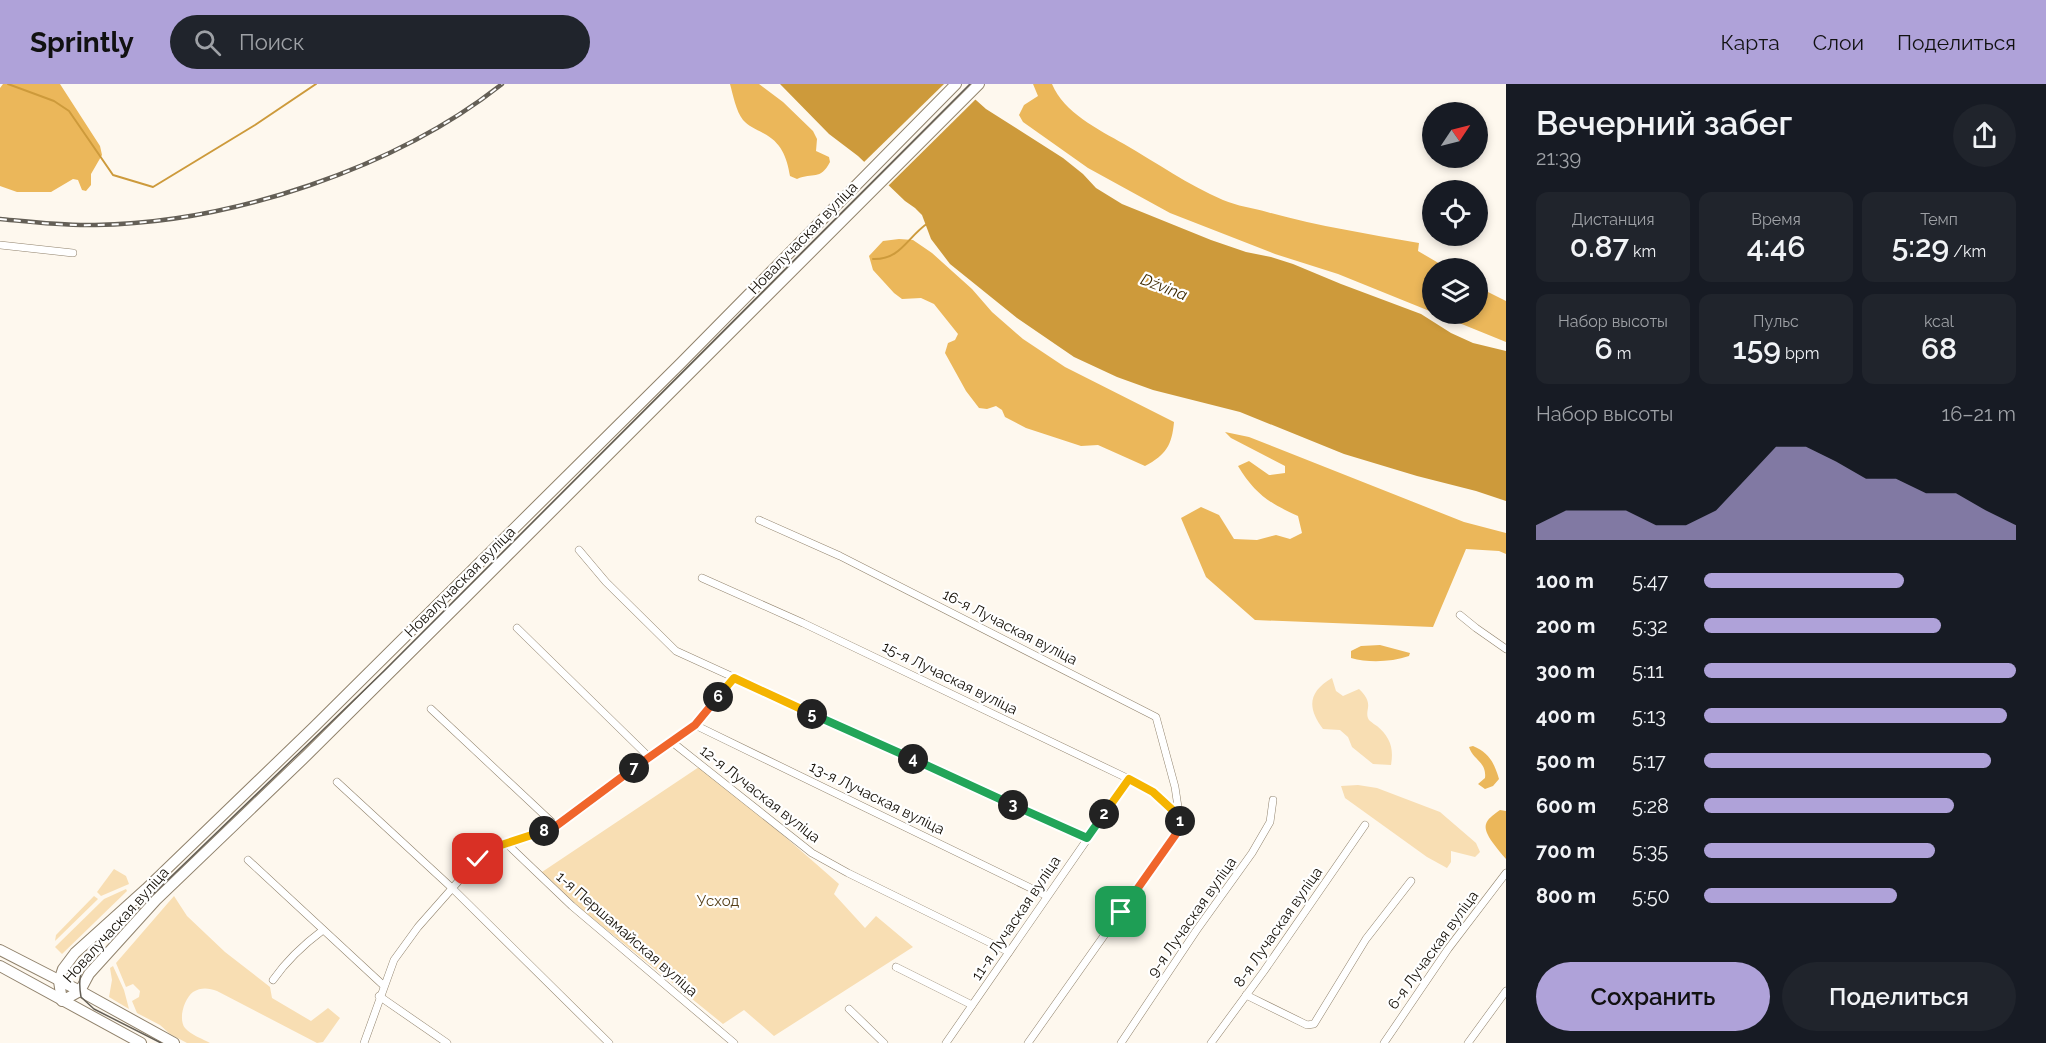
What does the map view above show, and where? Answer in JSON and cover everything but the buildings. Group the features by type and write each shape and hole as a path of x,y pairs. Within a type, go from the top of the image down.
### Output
{"main road":[{"name":"Новалучаская вуліца","path":"956,84 705,338 314,727 146,889 75,953 63,969 59,981 62,1001 80,991 89,974 156,900 307,755 979,84"},
{"path":"0,950 174,1043"},
{"path":"0,966 141,1043"}],"street":[{"path":"0,245 73,253"},
{"path":"705,338 716,349"},
{"name":"16-я Лучаская вуліца","path":"759,520 840,556 1156,717 1175,787 1179,816"},
{"path":"579,550 606,582 676,651 1087,838"},
{"name":"15-я Лучаская вуліца","path":"702,578 813,628 1129,779 1153,792 1179,816"},
{"path":"1460,615 1506,649"},
{"path":"518,628 649,757"},
{"path":"364,1043 394,960 418,927 489,849 556,826 695,725 734,678"},
{"path":"431,709 556,826"},
{"name":"13-я Лучаская вуліца","path":"695,725 1047,896"},
{"name":"12-я Лучаская вуліца","path":"672,742 812,853 1009,952"},
{"name":"11-я Лучаская вуліца","path":"946,1043 1129,779"},
{"path":"337,782 452,888 609,1043"},
{"name":"9-я Лучаская вуліца","path":"1121,1043 1196,931 1252,854 1270,822 1273,801"},
{"path":"1028,1043 1181,827 1179,816"},
{"name":"8-я Лучаская вуліца","path":"1211,1043 1365,825"},
{"name":"1-я Першамайская вуліца","path":"506,843 572,906 734,1043"},
{"path":"248,860 383,986"},
{"name":"6-я Лучаская вуліца","path":"1384,1043 1448,949 1506,873"},
{"path":"1246,995 1307,1025 1314,1024 1366,939 1411,881"},
{"path":"146,889 156,900"},
{"path":"273,980 284,963 299,948 323,930"},
{"path":"896,967 972,1005"},
{"path":"1468,1043 1506,991"},
{"path":"380,996 447,1043"},
{"path":"849,1009 884,1043"}],"green space":[{"path":"1332,678 1336,691 1343,696 1359,689 1367,699 1369,720 1381,730 1390,743 1391,765 1373,764 1352,747 1348,737 1340,730 1323,729 1314,714 1312,701 1318,689"},
{"name":"Усход","path":"699,767 839,884 834,894 865,928 876,916 913,947 774,1036 744,1010 723,1024 581,909 542,872"},
{"path":"1358,785 1377,788 1440,812 1476,843 1480,852 1475,857 1451,851 1451,862 1447,868 1427,857 1345,798 1341,786"},
{"path":"114,869 126,876 129,884 101,896 97,892"},
{"path":"126,889 127,891 62,954 55,947 104,899"},
{"path":"94,896 98,899 55,941 56,935"},
{"path":"174,896 187,916 225,952 270,987 272,998 311,1021 328,1008 340,1018 323,1042 317,1043 217,991 208,989 199,989 190,995 183,1009 182,1020 185,1028 210,1043 187,1043 137,1013 132,1001 139,997 140,991 133,984 126,987 116,963"},
{"path":"113,966 124,990 129,1009 109,997 112,980 110,968"}],"shaded area":[{"path":"3,84 60,84 100,146 102,155 91,174 91,185 86,191 82,190 78,180 73,179 51,192 17,192 0,186 0,88"},
{"path":"730,84 759,84 783,102 813,131 817,139 816,151 829,157 830,162 823,172 797,179 790,176 785,156 779,146 743,120"},
{"path":"1033,84 1052,84 1065,104 1093,126 1185,181 1223,200 1305,221 1419,243 1418,251 1430,258 1422,258 1422,308 1338,274 1275,254 1170,213 1088,168 1023,122 1019,115 1024,105 1038,96"},
{"path":"913,240 932,253 1023,339 1065,367 1174,422 1172,437 1167,449 1145,466 1098,445 1081,446 1026,428 1005,417 1002,410 996,406 987,409 979,408 966,391 945,353 948,343 955,340 958,334 934,304 921,298 902,299 873,270 869,256 883,241"},
{"path":"1488,292 1506,301 1506,342 1462,324 1488,324"},
{"path":"1225,432 1249,437 1464,522 1506,533 1506,554 1499,551 1466,549 1433,627 1255,620 1206,577 1181,518 1201,507 1219,515 1234,539 1257,540 1276,535 1290,539 1302,533 1298,516 1264,497 1250,484 1238,466 1249,461 1269,475 1285,473 1285,466 1231,438"},
{"path":"1380,645 1410,653 1409,656 1387,661 1365,661 1351,658 1351,651 1361,646"},
{"path":"1473,746 1487,755 1493,763 1499,779 1493,786 1485,789 1478,784 1485,778 1485,773 1469,747"},
{"path":"1500,810 1506,811 1506,859 1493,843 1486,828 1490,817"}],"water":[{"name":"Dźvina","path":"780,84 958,84 986,109 1063,158 1096,188 1122,204 1211,240 1293,264 1421,314 1422,324 1437,324 1473,343 1506,351 1506,501 1344,454 1240,412 1153,390 1117,377 1074,357 1017,318 950,264 931,239 922,215 858,156 829,134"}],"pier":[{"path":"944,84 963,84 978,97 887,187 862,164"}],"waterway":[{"path":"8,84 54,101 69,111 113,175 153,187 255,125 316,84"},
{"path":"873,259 890,256 897,252 928,223"}],"tram line":[{"path":"161,1043 94,1009 81,997 80,976 89,956 384,671 970,84"}],"railway":[{"path":"0,219 83,225 147,222 201,214 256,202 362,165 413,141 460,114 502,84"}],"route":[{"path":"478,859 489,849 556,826 695,725 734,678 1087,838 1129,779 1153,792 1179,816 1181,827 1121,912"}]}
